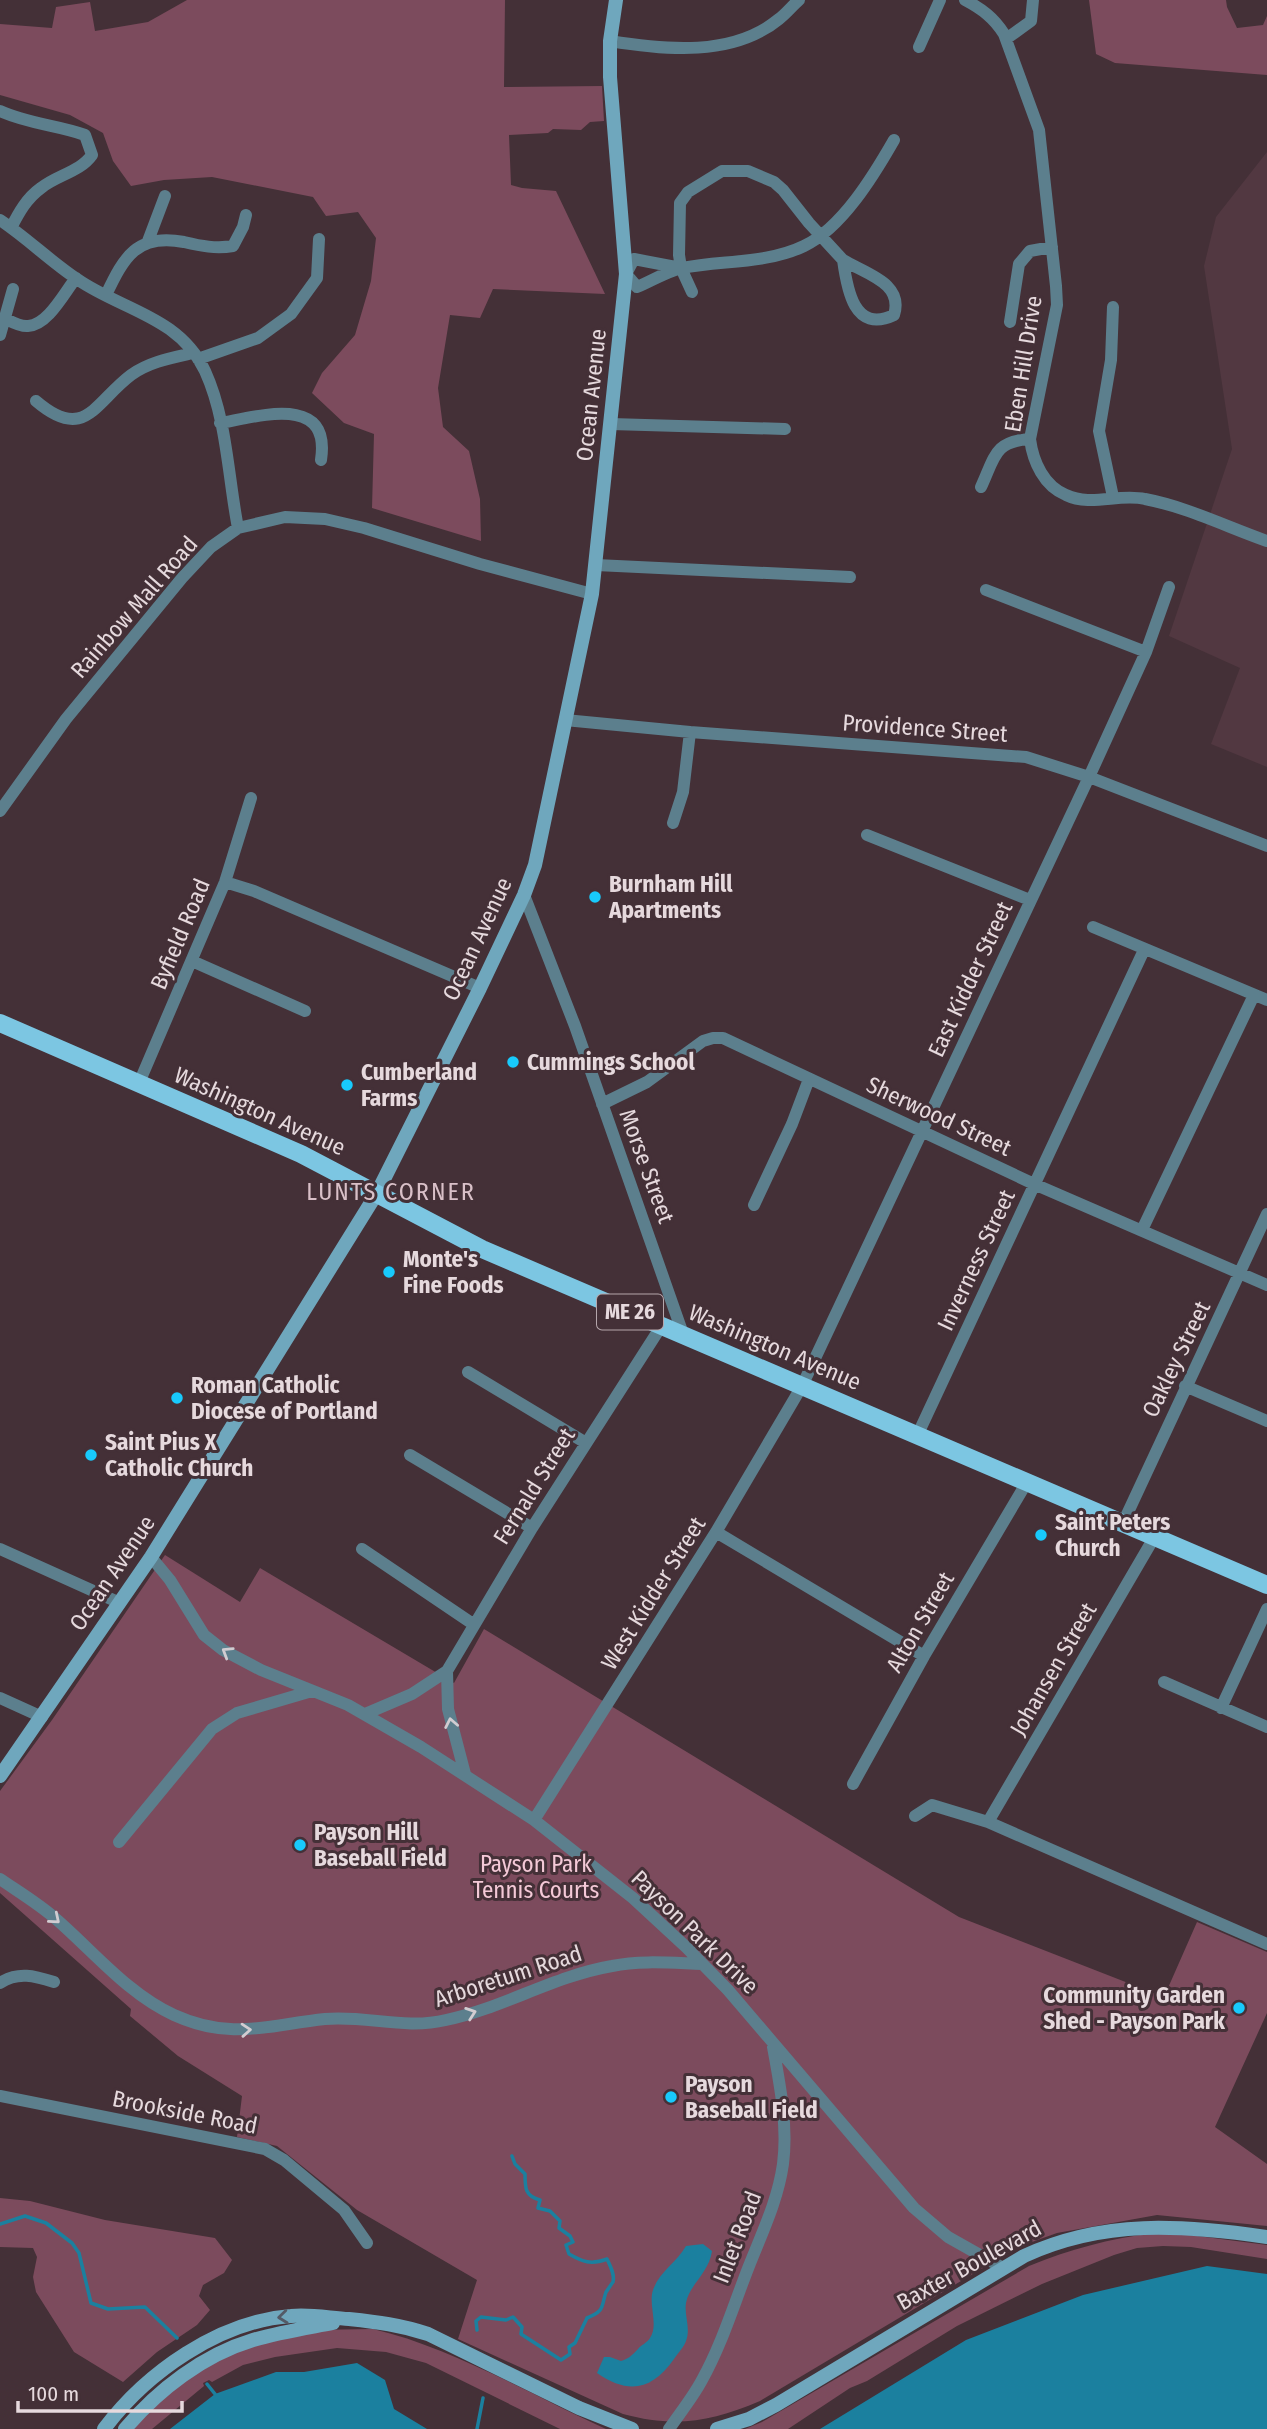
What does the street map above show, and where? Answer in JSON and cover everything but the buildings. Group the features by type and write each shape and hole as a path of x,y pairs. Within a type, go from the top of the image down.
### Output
{"main road":[{"name":"Ocean Avenue","path":"0,1776 151,1557 377,1193 480,988 524,895 535,865 597,565 618,342 626,293 610,77 610,41 616,0"},
{"name":"Washington Avenue","path":"0,1023 301,1154 482,1249 1267,1585"},
{"name":"Baxter Boulevard","path":"717,2429 748,2419 776,2405 1003,2268 1052,2243 1124,2228 1201,2230 1267,2237"},
{"path":"104,2429 123,2406 168,2367 210,2341 253,2322 293,2315 393,2323 428,2334 579,2408 632,2429"},
{"path":"125,2429 164,2389 206,2361 233,2348 279,2333 351,2320"}],"street":[{"path":"610,41 671,47 731,43 757,33 779,20 799,0"},
{"path":"919,47 940,0"},
{"name":"Eben Hill Drive","path":"965,0 988,13 998,23 1038,130 1057,305 1030,439 1032,453 1043,477 1064,495 1078,500 1133,497 1163,503 1267,541"},
{"path":"1006,39 1031,21 1033,0"},
{"path":"0,111 30,122 68,128 85,135 92,155 86,164 40,188 5,224 76,278 159,322 195,356 209,382 220,423 238,528"},
{"path":"681,268 634,259 626,274 637,287 681,268 777,255 802,247 820,236 865,186 894,139"},
{"path":"692,292 681,268 680,203 688,192 722,171 748,171 774,182 843,260 893,291 897,303 894,315 882,321 869,319 859,312 848,288 843,260"},
{"path":"106,295 127,257 148,240 165,196"},
{"path":"148,240 171,240 219,248 233,246 246,215"},
{"path":"36,401 56,415 75,420 86,417 132,374 149,365 175,357 195,356 258,338 291,314 317,278 319,239"},
{"path":"1010,322 1019,264 1030,251 1052,247"},
{"path":"6,319 28,326 38,322 46,317 76,278"},
{"path":"0,335 13,289"},
{"path":"1112,497 1099,431 1111,360 1113,307"},
{"path":"220,423 267,415 306,417 316,424 322,435 321,460"},
{"path":"611,424 785,429"},
{"path":"981,487 1000,447 1014,440 1030,439"},
{"name":"Rainbow Mall Road","path":"0,811 66,719 182,578 211,547 238,528 285,517 325,519 592,594"},
{"path":"597,565 850,577"},
{"name":"East Kidder Street","path":"802,1386 1089,777 1146,652 1168,587"},
{"path":"986,590 1146,652"},
{"name":"Providence Street","path":"565,720 1015,756 1044,761 1267,846"},
{"path":"673,823 683,792 690,732"},
{"name":"Byfield Road","path":"139,1083 225,882 251,798"},
{"path":"867,835 1030,900"},
{"path":"225,882 254,891 480,988"},
{"name":"Morse Street","path":"524,895 602,1104 683,1334"},
{"path":"1093,927 1267,1000"},
{"name":"Inverness Street","path":"917,1436 1144,950"},
{"path":"192,961 305,1011"},
{"path":"1142,1230 1254,995"},
{"name":"Sherwood Street","path":"602,1104 647,1082 703,1041 713,1038 733,1042 1034,1184 1267,1285"},
{"path":"754,1205 792,1124 809,1079"},
{"name":"Oakley Street","path":"1123,1523 1267,1214"},
{"name":"Fernald Street","path":"365,1714 412,1694 447,1671 532,1528 662,1325"},
{"path":"468,1372 586,1443"},
{"name":"West Kidder Street","path":"534,1820 716,1532 802,1386"},
{"path":"1185,1386 1267,1420"},
{"path":"411,1455 532,1528"},
{"name":"Alton Street","path":"852,1784 1027,1482"},
{"path":"716,1532 924,1656"},
{"name":"Johansen Street","path":"988,1822 1154,1536"},
{"path":"0,1549 120,1603"},
{"path":"362,1549 473,1624"},
{"name":"Payson Park Drive","path":"151,1557 170,1580 196,1624 213,1643 242,1661 365,1714 465,1774 534,1820 633,1898 728,1990 914,2208 948,2236 1003,2268"},
{"path":"1221,1708 1267,1609"},
{"path":"447,1671 448,1709 465,1774"},
{"path":"1164,1682 1267,1727"},
{"path":"119,1842 212,1729 237,1713 312,1691"},
{"path":"0,1698 42,1717"},
{"path":"915,1816 932,1805 988,1822 1267,1944"},
{"name":"Arboretum Road","path":"0,1879 54,1917 122,1980 158,2007 196,2023 230,2031 329,2019 427,2024 464,2016 610,1966 645,1962 702,1964"},
{"path":"0,1983 15,1976 34,1975 54,1982"},
{"name":"Inlet Road","path":"669,2429 711,2361 778,2187 784,2138 772,2043"},
{"name":"Brookside Road","path":"0,2096 265,2149 284,2160 344,2210 367,2243"}],"shaded area":[{"path":"1267,152 1267,767 1211,744 1240,668 1169,636 1232,449 1204,266 1216,217"}],"green space":[{"path":"187,0 505,0 504,87 602,86 604,121 590,122 581,130 553,129 548,133 509,135 511,185 556,191 605,294 493,289 480,318 450,315 438,388 443,427 469,451 480,499 481,541 372,508 374,434 344,423 312,393 322,373 355,335 371,281 376,238 358,212 326,216 313,197 212,177 164,180 131,186 113,161 103,133 70,115 0,95 0,24 52,28 56,7 90,2 95,31 148,22"},
{"path":"1089,0 1226,0 1237,28 1263,25 1267,16 1267,75 1115,63 1096,54"},
{"name":"Payson Park Tennis Courts","path":"165,1555 240,1602 260,1568 454,1683 484,1629 959,1917 1164,1997 1197,1922 1267,1952 1267,2013 1215,2127 1267,2164 1267,2226 1157,2215 1057,2233 1018,2247 760,2401 725,2414 693,2421 659,2421 623,2414 458,2339 477,2280 357,2210 277,2146 237,2137 242,2096 178,2056 130,2016 131,2009 0,1893 0,1791"},
{"path":"0,2198 30,2201 105,2220 215,2238 232,2260 224,2273 203,2285 199,2296 210,2310 197,2325 157,2352 123,2382 74,2352 36,2292 33,2277 37,2257 33,2248 0,2247"},
{"path":"1153,2233 1267,2245 1267,2259 1191,2247 1163,2246 1137,2248 1114,2255 1042,2284 957,2326 867,2381 850,2388 788,2429 745,2429 762,2422 1029,2266 1090,2245"},
{"path":"373,2329 462,2360 606,2429 560,2429 426,2363 386,2352 337,2348 275,2357 243,2365 212,2382 209,2380 203,2383 204,2386 152,2429 127,2429 163,2392 252,2342 311,2330"}],"water":[{"path":"703,2244 712,2251 707,2266 688,2296 686,2341 666,2369 648,2383 639,2386 619,2384 597,2373 604,2357 624,2360 649,2340 654,2327 652,2296 656,2284 686,2246"},
{"path":"1207,2266 1267,2274 1267,2429 820,2429 966,2340 1083,2295"},
{"path":"357,2363 385,2380 394,2409 427,2429 170,2429 215,2394 276,2372 304,2372"}],"waterway":[{"path":"477,2330 476,2321 481,2317 506,2320 513,2317 522,2327 521,2334 561,2360 570,2354 569,2347 575,2343 587,2318 601,2308 606,2292 613,2282 613,2273 607,2259 587,2262 569,2254 566,2245 573,2242 570,2236 559,2228 560,2221 550,2211 538,2208 540,2200 529,2194 525,2174 515,2164 512,2156"},
{"path":"0,2224 25,2216 46,2223 72,2243 79,2253 91,2303 108,2309 145,2307 177,2338"},
{"path":"207,2384 215,2394"},
{"path":"477,2429 483,2398"}],"place":[{"name":"Burnham Hill Apartments","path":"595,897"},
{"name":"Cummings School","path":"513,1062"},
{"name":"Cumberland Farms","path":"347,1085"},
{"name":"Monte's Fine Foods","path":"389,1272"},
{"name":"Roman Catholic Diocese of Portland","path":"177,1398"},
{"name":"Saint Pius X Catholic Church","path":"91,1455"},
{"name":"Saint Peters Church","path":"1041,1535"},
{"name":"Payson Hill Baseball Field","path":"300,1845"},
{"name":"Community Garden Shed - Payson Park","path":"1239,2008"},
{"name":"Payson Baseball Field","path":"671,2097"}],"district":[{"name":"LUNTS CORNER","path":"391,1192"}]}
